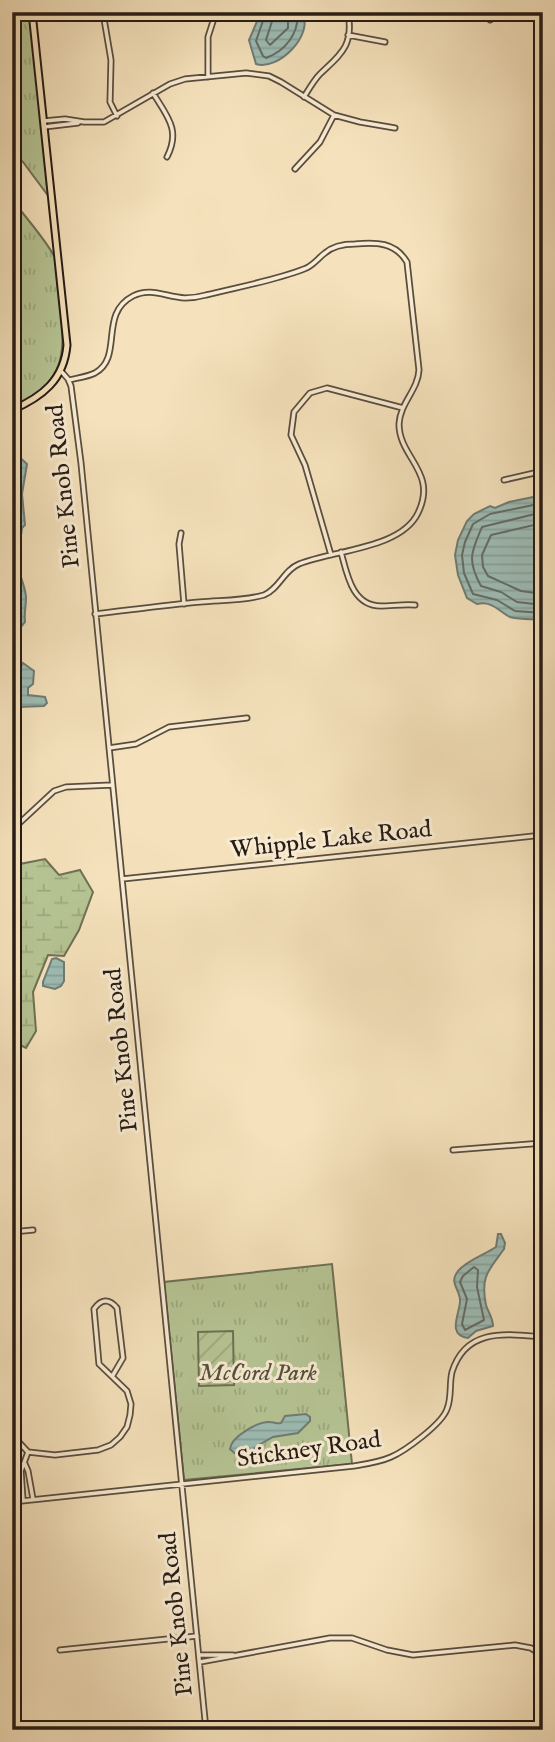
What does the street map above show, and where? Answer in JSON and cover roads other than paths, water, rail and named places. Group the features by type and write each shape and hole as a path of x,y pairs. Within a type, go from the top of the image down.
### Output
{"main road":[{"path":"12,410 42,394 55,381 66,356 67,338 33,12"}],"street":[{"path":"208,77 208,37 216,12"},
{"path":"304,97 318,75 340,58 348,35 348,12"},
{"path":"488,12 490,20"},
{"path":"103,13 111,60 110,102 117,116"},
{"path":"348,35 384,42"},
{"path":"44,124 65,119 96,123 117,116 178,81 238,73 269,76 334,115 352,121 395,128"},
{"path":"153,93 173,131 173,142 167,157"},
{"path":"295,169 316,148 334,115"},
{"path":"69,380 92,375 103,367 110,354 115,316 122,305 136,295 151,292 188,298 204,295 307,268 324,253 337,247 376,243 390,245 402,254 409,272 419,370 403,408 400,424 403,441 423,482 423,499 410,525 398,534 293,566 274,588 263,595 95,614"},
{"name":"Pine Knob Road","path":"61,371 69,380 81,463 206,1730"},
{"path":"331,555 305,466 290,435 294,412 310,393 327,388 403,408"},
{"path":"504,480 543,471"},
{"path":"181,533 179,544 184,604"},
{"path":"341,552 349,582 361,599 378,606 415,606"},
{"path":"109,748 142,742 169,727 247,718"},
{"path":"12,830 54,791 66,787 113,785"},
{"name":"Whipple Lake Road","path":"122,879 543,835"},
{"path":"453,1150 543,1143"},
{"path":"12,1232 33,1230"},
{"path":"12,1430 14,1437 28,1452 55,1455 98,1450 111,1445 120,1437 127,1427 131,1404 127,1391 99,1364 93,1309 106,1300 117,1308 123,1358 113,1375"},
{"name":"Stickney Road","path":"12,1502 354,1466 390,1458 412,1444 446,1413 456,1361 467,1349 496,1333 543,1337"},
{"path":"23,1500 21,1471 28,1452"},
{"path":"25,1464 33,1499"},
{"path":"22,1485 30,1484"},
{"path":"60,1650 197,1636"},
{"path":"200,1662 319,1639 352,1638 387,1650 413,1655 515,1645 531,1648 543,1657"},
{"path":"199,1655 235,1656"},
{"path":"536,1730 543,1726"}],"water":[{"path":"261,12 302,12 305,21 299,40 292,49 284,57 265,65 256,64 249,40"},
{"path":"12,450 27,464 22,494 25,525 21,535 12,540"},
{"path":"543,495 543,619 511,617 490,605 477,604 467,598 458,575 455,555 458,540 467,521 490,506 495,508 509,502"},
{"path":"12,554 26,598 25,622 12,638"},
{"path":"23,663 34,671 33,684 28,688 28,695 45,697 47,703 44,706 18,707 12,712 12,668"},
{"path":"52,959 64,962 64,981 55,989 43,986 43,982"},
{"path":"498,1234 501,1234 505,1243 504,1249 487,1274 484,1287 493,1326 476,1331 468,1338 456,1329 460,1302 455,1276 466,1264 496,1247"},
{"path":"306,1414 310,1421 298,1433 273,1437 245,1456 239,1457 230,1449 240,1435 252,1427 265,1422 281,1423 285,1416"}],"park label":[{"name":"McCord Park","path":"258,1373"}]}
